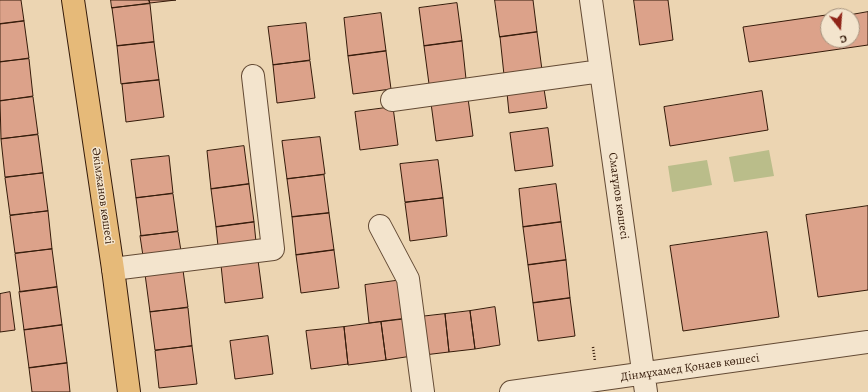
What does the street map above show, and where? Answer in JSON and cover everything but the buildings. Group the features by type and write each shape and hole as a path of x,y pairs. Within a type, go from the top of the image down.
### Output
{"main road":[{"name":"Әкімжанов көшесі","path":"73,0 130,392"}],"street":[{"name":"Смағұлов көшесі","path":"591,0 645,383"},
{"path":"392,100 601,71"},
{"path":"113,269 273,249 253,76"},
{"path":"380,226 408,279 423,392"},
{"name":"Дінмұхамед Қонаев көшесі","path":"511,392 645,383 868,342"}],"path":[{"path":"593,347 596,368"}],"green space":[{"path":"769,150 774,176 734,182 729,157"},
{"path":"707,160 712,185 672,192 668,166"}]}
